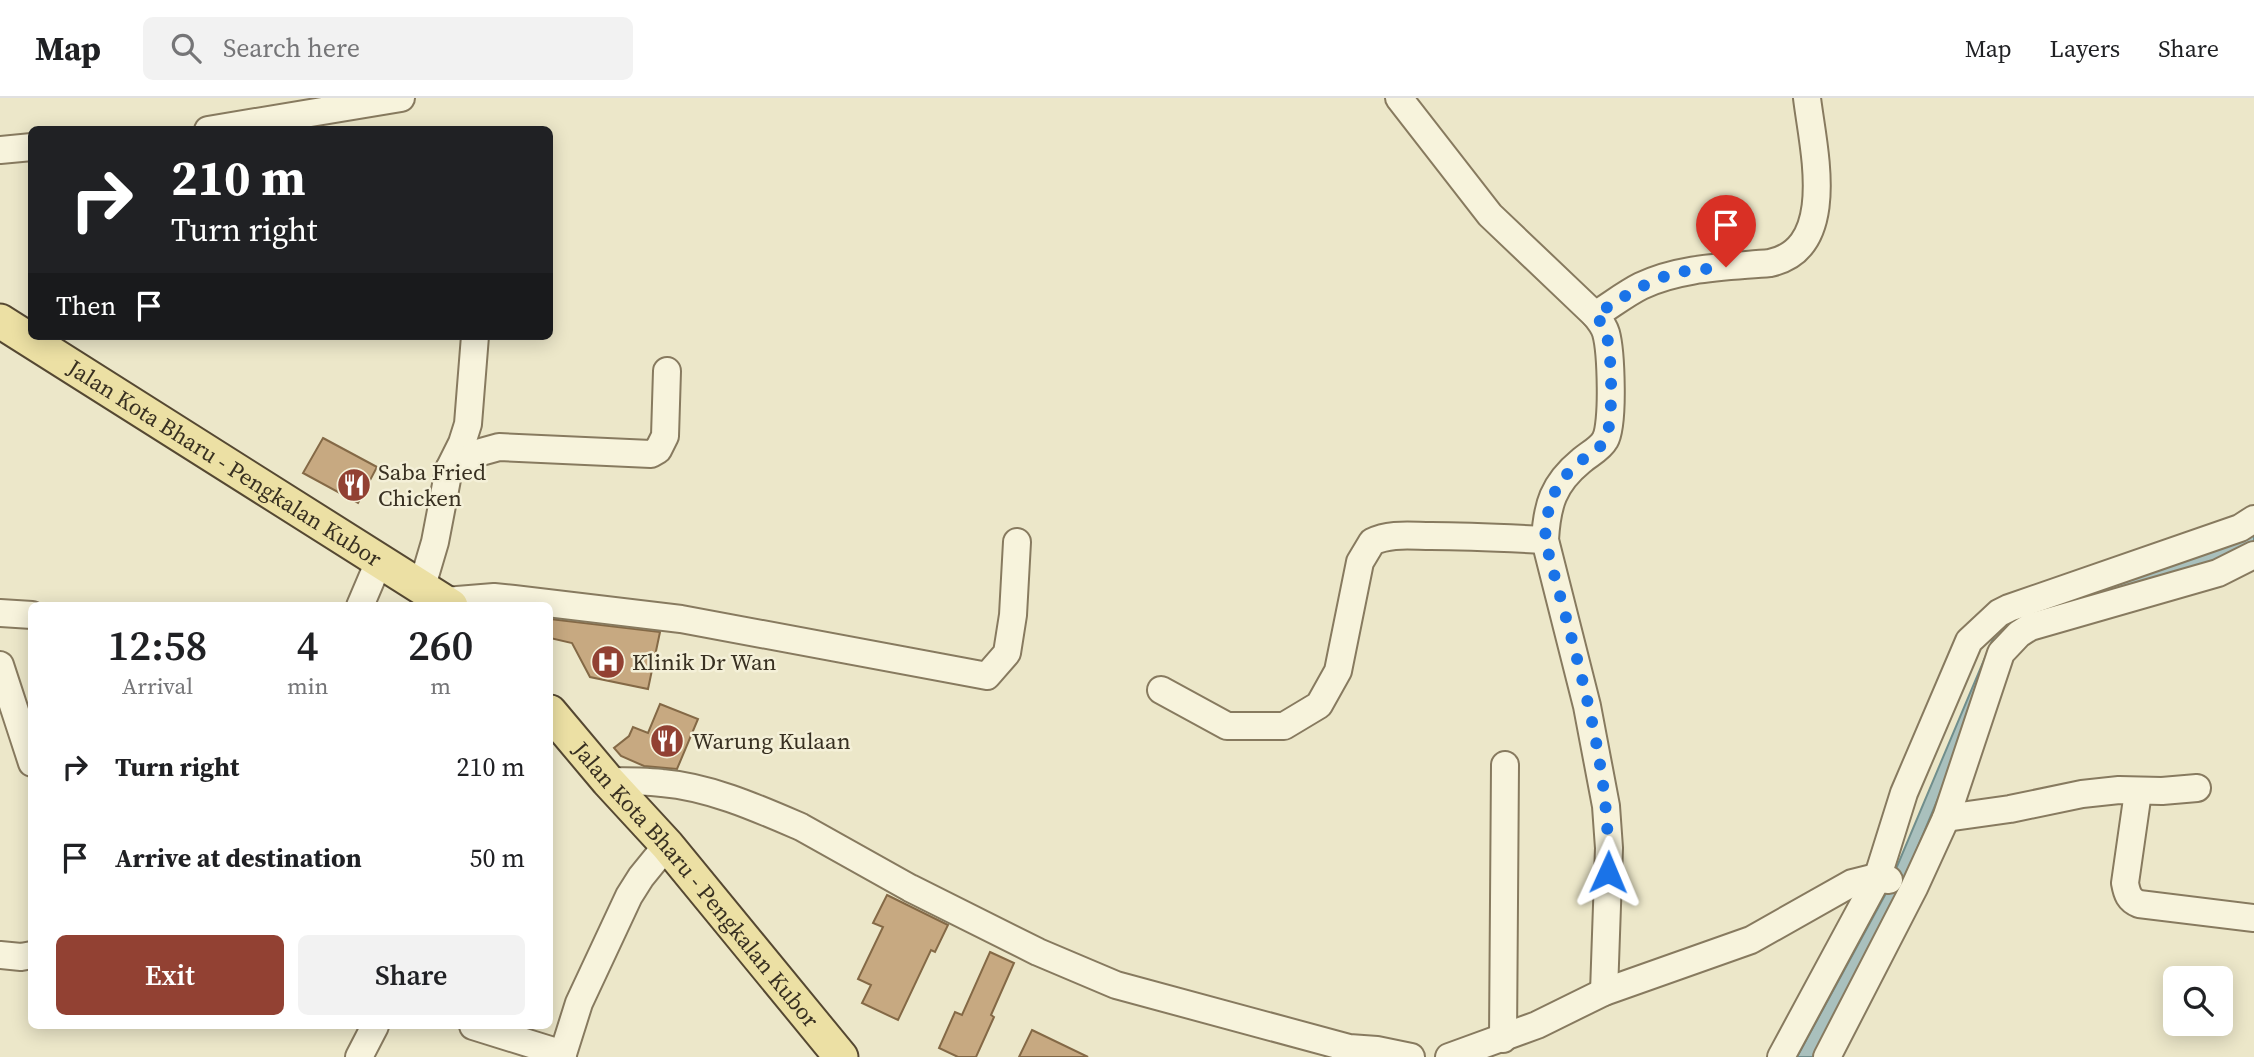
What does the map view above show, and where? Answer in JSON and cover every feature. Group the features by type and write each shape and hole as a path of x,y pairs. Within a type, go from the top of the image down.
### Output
{"main road":[{"name":"Jalan Kota Bharu - Pengkalan Kubor","path":"0,321 28,339"},
{"name":"Jalan Kota Bharu - Pengkalan Kubor","path":"30,340 439,598"},
{"name":"Jalan Kota Bharu - Pengkalan Kubor","path":"553,716 667,845 841,1057"}],"street":[{"path":"232,126 401,98"},
{"path":"1399,98 1490,215 1595,315 1602,323 1607,336 1611,401 1608,436 1600,447 1559,482 1546,518 1545,540 1587,706 1606,806 1609,848 1604,992"},
{"path":"1595,315 1639,287 1656,280 1682,272 1781,261 1796,252 1813,223 1817,196 1807,98"},
{"path":"0,150 28,147"},
{"path":"475,340 468,424 449,468 435,542 439,598 494,597 546,602"},
{"path":"449,468 481,452 499,447 651,454 658,450 665,436 667,371"},
{"path":"1827,1057 1896,883 1904,793 1969,642 1999,613 2018,604 2240,528 2254,519"},
{"path":"1161,690 1227,726 1284,726 1319,705 1338,671 1360,562 1372,542 1397,536 1479,536 1545,540"},
{"path":"553,603 681,619 987,676 1007,653 1013,615 1017,542"},
{"path":"1781,1057 1896,883 1946,818 2001,653 2019,634 2030,627 2218,573 2254,555"},
{"path":"362,602 380,559"},
{"path":"0,613 28,615"},
{"path":"0,664 28,751"},
{"path":"1503,1039 1504,765"},
{"path":"608,781 663,783 686,787 723,796 782,818 910,888 1026,946 1116,985 1349,1048 1411,1057"},
{"path":"1946,818 2010,809 2082,794 2197,788"},
{"path":"2138,792 2125,883 2132,901 2254,918"},
{"path":"482,1029 563,1056 579,1003 629,896 667,845"},
{"path":"1449,1057 1537,1025 1604,992 1751,940 1852,883 1863,879 1896,883"},
{"path":"0,955 28,956"},
{"path":"359,1057 373,1029"}],"water":[{"path":"2254,532 2254,549 2016,628 1985,686 1899,892 1820,1057 1797,1057 1885,895 2000,622"}],"building":[{"path":"323,438 377,467 358,503 303,473"},
{"path":"553,619 660,632 648,689 590,677 572,643 553,639"},
{"name":"Warung Kulaan","path":"660,704 698,719 677,769 644,766 621,756 614,748 629,736 633,727 648,733"},
{"path":"887,895 948,925 935,952 931,950 898,1020 862,1003 871,985 858,979 883,927 873,923"},
{"path":"990,952 1014,963 976,1057 958,1057 939,1048 955,1012 962,1015"},
{"path":"1032,1030 1088,1057 1019,1057"}],"place":[{"name":"Saba Fried Chicken","path":"354,485"},
{"name":"Klinik Dr Wan","path":"608,662"},
{"name":"Warung Kulaan","path":"667,741"}],"route":[{"path":"1608,872 1608,824 1603,780 1583,686 1545,540 1546,518 1559,482 1600,447 1608,436 1611,401 1607,336 1602,323 1595,315 1639,287 1656,280 1682,272 1726,267"}]}
